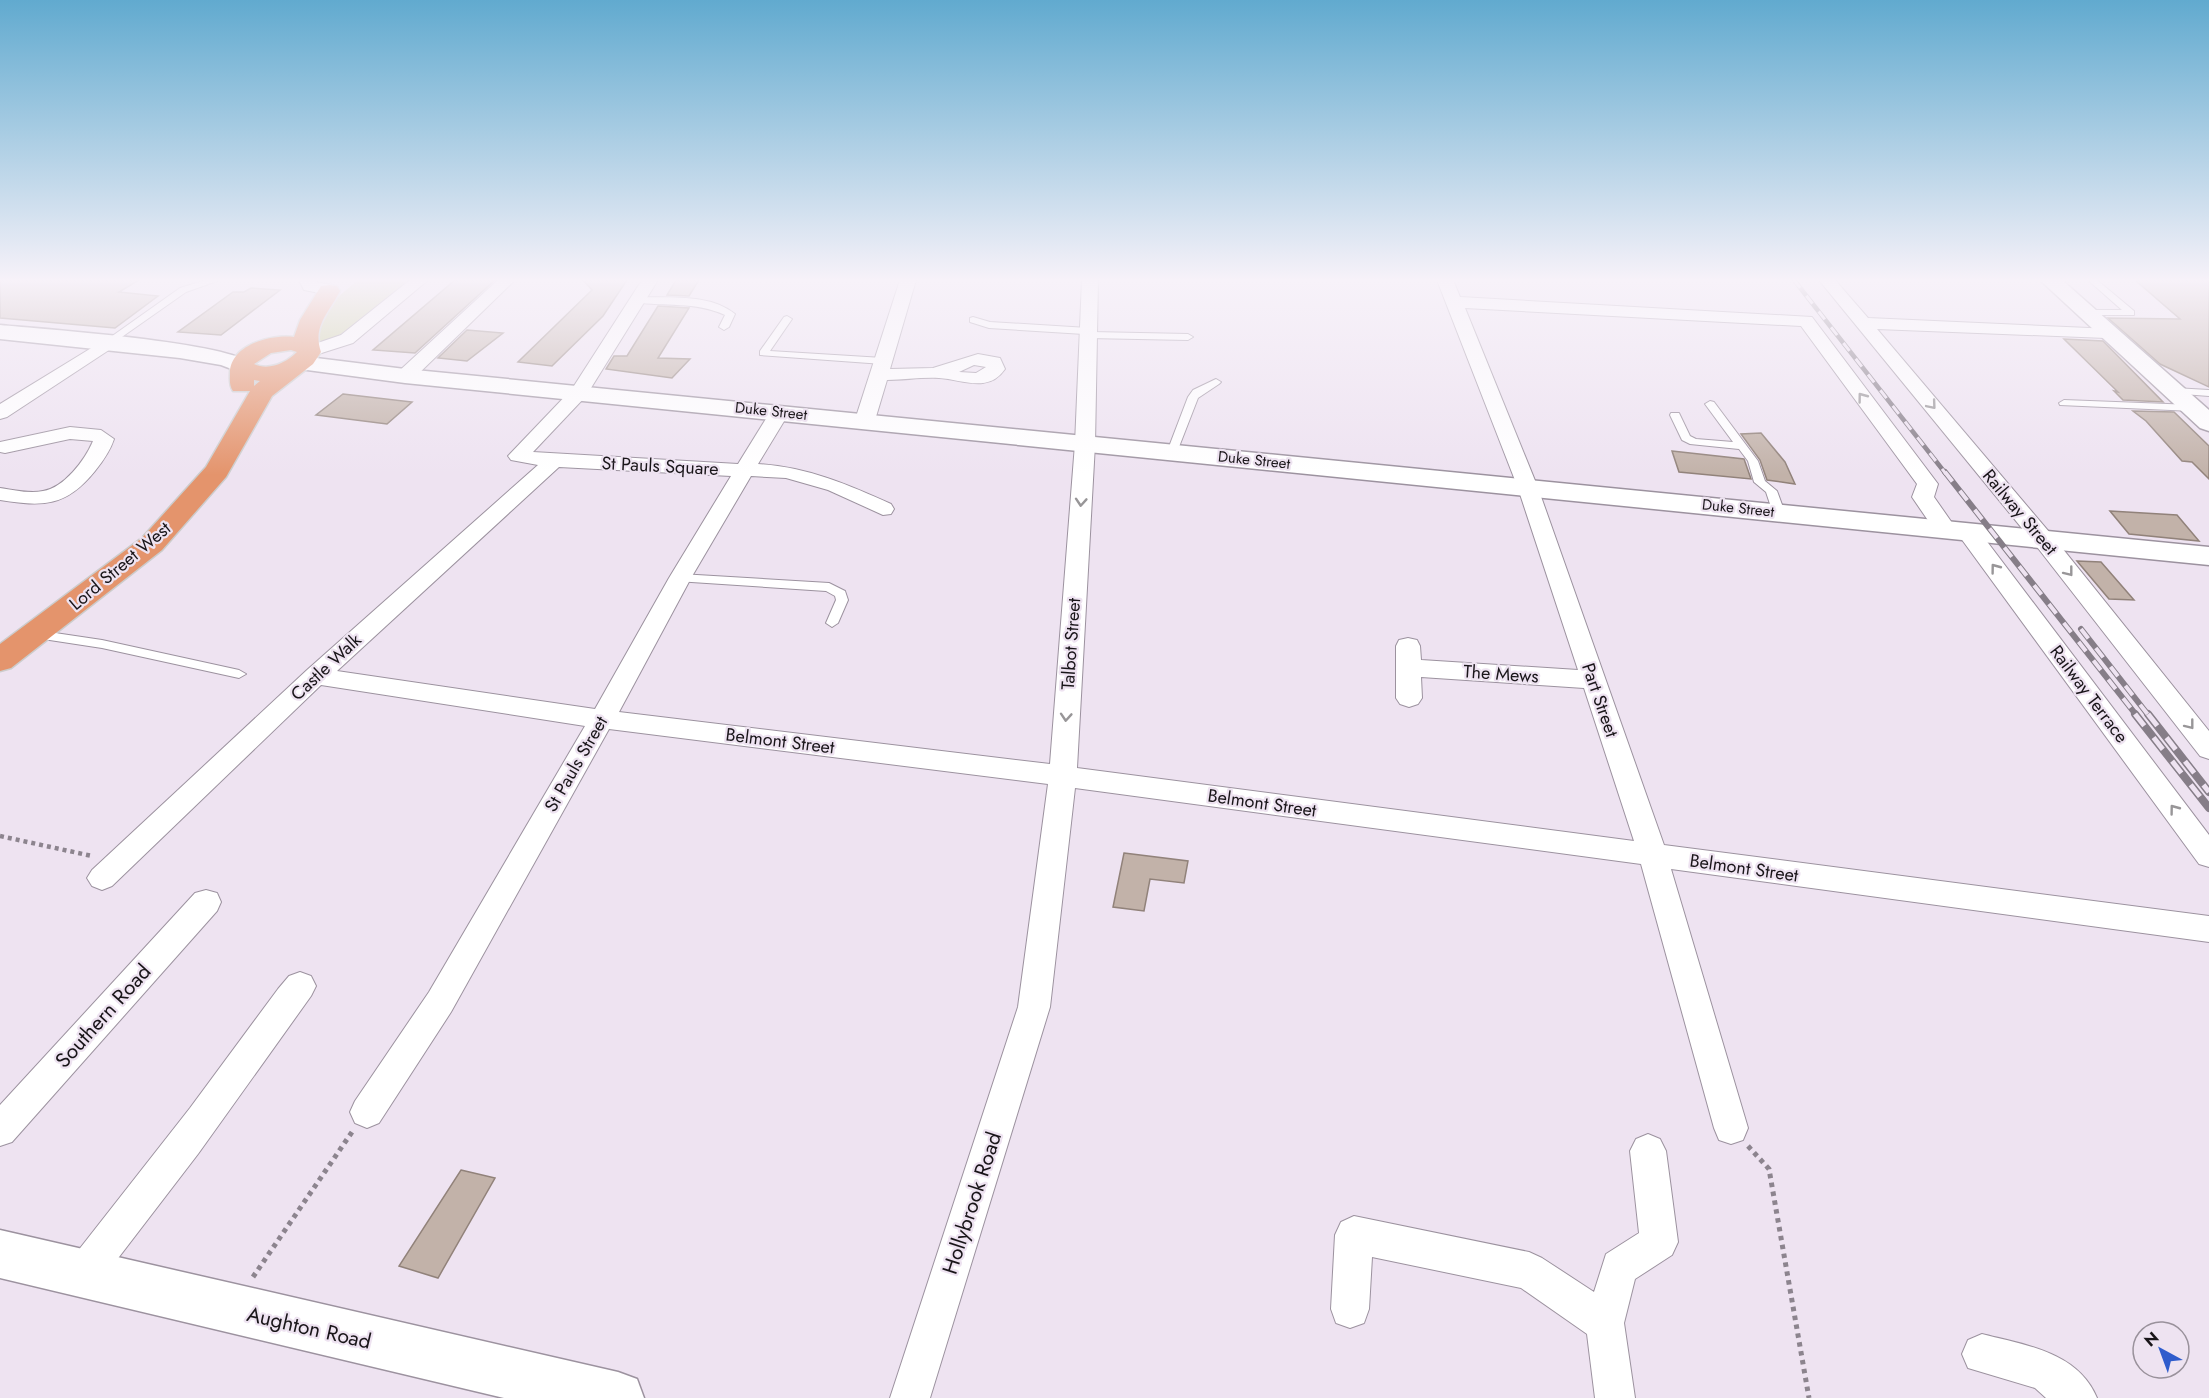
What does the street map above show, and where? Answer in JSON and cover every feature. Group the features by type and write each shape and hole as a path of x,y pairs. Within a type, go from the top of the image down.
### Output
{"highway":[{"path":"282,345 265,348 250,355 242,367 257,373 301,358"},
{"path":"290,345 301,358"},
{"path":"301,358 303,345"},
{"name":"Lord Street West","path":"0,660 90,594 166,529 217,471 241,424 266,386 301,358"},
{"name":"Lord Street West","path":"241,424 242,367"}],"street":[{"path":"0,413 104,345"},
{"path":"119,345 180,351 227,359 242,367"},
{"path":"301,358 332,345"},
{"path":"405,376 438,345"},
{"path":"579,392 608,345"},
{"path":"865,420 888,345"},
{"name":"Talbot Street","path":"1034,1007 1063,776 1085,444 1088,345"},
{"name":"Part Street","path":"1473,345 1528,488 1653,856 1731,1128"},
{"name":"Railway Terrace","path":"1824,345 1928,484 1923,497 1957,531 2209,856"},
{"name":"Railway Street","path":"1882,345 2042,538 2209,749"},
{"path":"2120,345 2174,392 2204,408"},
{"path":"180,351 265,348"},
{"name":"Duke Street","path":"301,358 405,376 865,420 2209,556"},
{"path":"881,368 940,372"},
{"name":"St Pauls Square","path":"579,392 518,456 554,461 744,471 788,471 835,486 884,509"},
{"name":"St Pauls Street","path":"367,1112 440,1002 603,719 680,578 779,412"},
{"path":"0,494 34,499 52,498 70,488 101,448 104,440 98,435 68,433 5,447"},
{"name":"Castle Walk","path":"111,870 316,676 554,461"},
{"name":"The Mews","path":"1409,698 1408,657 1594,680"},
{"name":"Belmont Street","path":"316,676 603,719 1063,776 2209,929"},
{"name":"Southern Road","path":"0,1130 206,902"},
{"path":"83,1274 221,1094 277,1012 300,986"},
{"name":"Hollybrook Road","path":"910,1398 1034,1007"},
{"path":"1616,1398 1605,1323 1619,1267 1659,1242 1648,1151"},
{"path":"1350,1309 1354,1235 1529,1271 1605,1323"},
{"name":"Aughton Road","path":"0,1254 231,1310 618,1398"},
{"path":"1982,1354 2046,1371 2077,1398"}],"lane":[{"path":"768,345 763,353 881,368"},
{"path":"1172,452 1193,397 1197,392 1216,382"},
{"path":"2064,403 2204,408"},
{"path":"1710,404 1753,462 1760,482 1771,491 1779,513"},
{"path":"1675,415 1686,438 1694,442 1740,446"},
{"path":"680,578 829,587 841,594 842,600 832,623"},
{"path":"35,634 102,644 239,674"}],"path":[{"path":"0,836 111,870"},
{"path":"231,1310 367,1112"},
{"path":"1731,1128 1769,1169 1809,1398"}],"building":[{"path":"379,345 424,345 415,353 373,350"},
{"path":"451,345 487,345 467,361 438,358"},
{"path":"535,345 573,345 552,366 518,362"},
{"path":"634,345 666,345 658,358 690,359 672,378 606,369 614,356 627,356"},
{"path":"2070,345 2107,345 2163,402 2123,400 2114,391 2118,392"},
{"path":"2139,345 2209,345 2209,387 2160,364"},
{"path":"343,394 412,402 387,424 316,415"},
{"path":"2133,411 2174,412 2209,446 2209,479 2192,462 2182,461 2146,421"},
{"path":"1761,433 1785,462 1795,484 1767,480 1760,460 1741,434"},
{"path":"1672,451 1744,459 1751,479 1679,472"},
{"path":"2110,511 2177,515 2199,541 2129,534"},
{"path":"2077,561 2101,562 2134,600 2109,599"},
{"path":"1124,853 1188,861 1184,883 1150,879 1144,911 1113,907"},
{"path":"461,1170 495,1178 438,1278 399,1266"}],"railway":[{"path":"1845,345 1946,474"},
{"path":"1945,472 2137,716"},
{"path":"2081,629 2149,716"},
{"path":"2135,714 2209,808"},
{"path":"2148,714 2209,792"}]}
